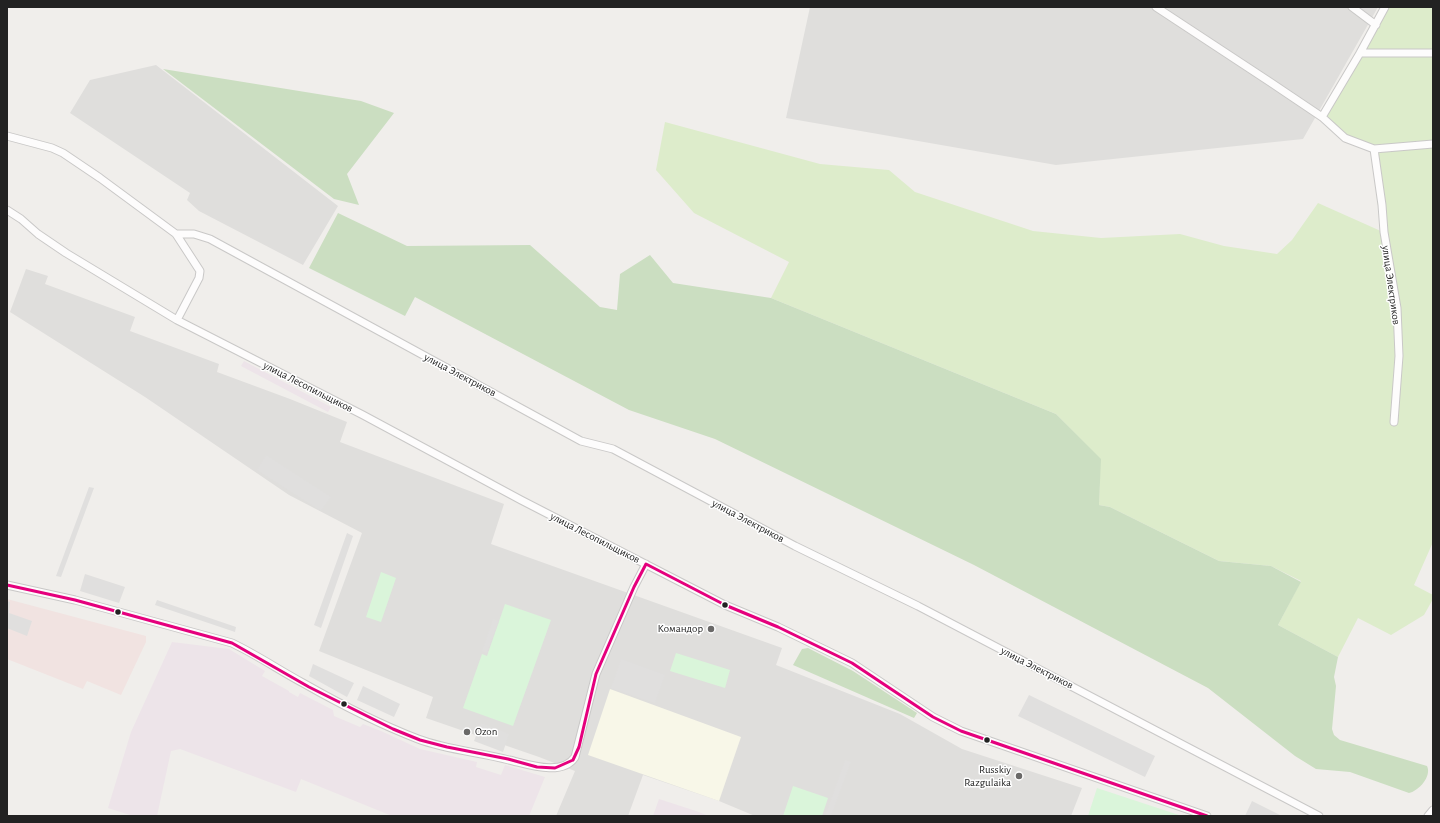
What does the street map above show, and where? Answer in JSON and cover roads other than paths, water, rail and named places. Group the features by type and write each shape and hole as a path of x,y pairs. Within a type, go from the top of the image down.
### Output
{"street":[{"path":"1352,7 1376,25"},
{"path":"1322,117 1386,7"},
{"path":"1161,8 1322,117 1345,138 1374,149 1433,144"},
{"path":"1360,53 1433,53"},
{"path":"7,136 52,148 63,153 100,178 176,234 200,271 199,278 177,320"},
{"name":"улица Электриков","path":"1374,149 1382,204 1384,232 1397,308 1399,356 1394,422"},
{"name":"улица Лесопильщиков","path":"7,210 22,219 38,234 66,253 177,320 725,605 778,627 852,663 933,717 954,728 1207,816"},
{"name":"улица Электриков","path":"176,234 194,234 210,240 581,440 613,449 795,546 932,614 1320,816"},
{"path":"7,585 95,605 232,643 329,697 393,729 420,740 447,748 508,759 537,767 555,768 573,760 578,747 596,674 634,587 646,564"},
{"path":"1428,816 1433,810"}],"place":[{"name":"Командор","path":"711,629"},
{"name":"Ozon","path":"467,732"},
{"name":"Russkiy Razgulaika","path":"1019,776"}]}
